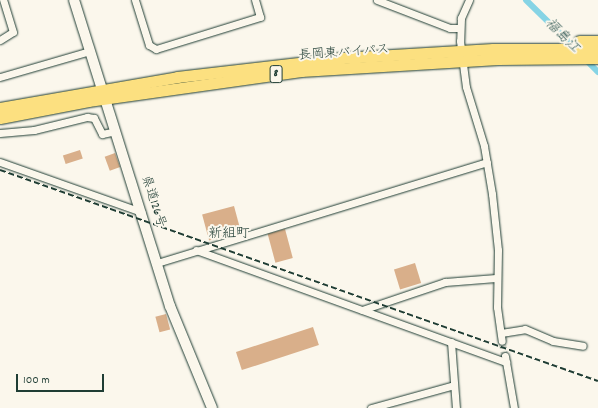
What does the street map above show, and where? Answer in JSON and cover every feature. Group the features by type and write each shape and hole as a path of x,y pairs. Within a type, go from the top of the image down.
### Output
{"highway":[{"name":"長岡東バイパス","path":"0,108 342,58 462,56 495,54 545,46 596,47"},
{"name":"長岡東バイパス","path":"559,59 596,47"},
{"path":"495,54 598,63"},
{"name":"長岡東バイパス","path":"0,118 67,105 104,94"}],"main road":[{"name":"県道126号","path":"74,0 177,325 212,408"}],"street":[{"path":"0,40 13,32 3,0"},
{"path":"135,0 149,44 156,49 260,17 255,0"},
{"path":"377,0 450,28 460,28"},
{"path":"469,0 460,28 462,56 466,87 487,162 497,234 496,278 500,333 502,341"},
{"path":"0,77 90,51"},
{"path":"67,105 72,119"},
{"path":"0,131 34,130 72,119 94,118 102,134 116,131"},
{"path":"0,162 141,212"},
{"path":"157,263 487,162"},
{"path":"196,250 451,342 505,359 514,408"},
{"path":"362,310 445,282 496,278"},
{"path":"500,333 525,330 553,341 583,346"},
{"path":"451,342 456,408"},
{"path":"372,408 454,385"}],"building":[{"path":"80,150 83,159 66,164 63,156"},
{"path":"115,153 120,167 110,171 105,157"},
{"path":"234,206 241,232 209,241 202,215"},
{"path":"285,229 293,258 275,263 268,234"},
{"path":"415,263 421,283 400,290 394,269"},
{"path":"166,314 170,329 160,332 155,317"},
{"path":"313,327 319,345 242,370 236,352"}],"waterway":[{"name":"福島江","path":"526,0 575,48"},
{"name":"福島江","path":"584,58 598,72"}],"tunnel":[{"path":"502,341 505,356"}],"railway":[{"path":"0,170 598,381"}],"district":[{"name":"新組町","path":"229,234"}]}
